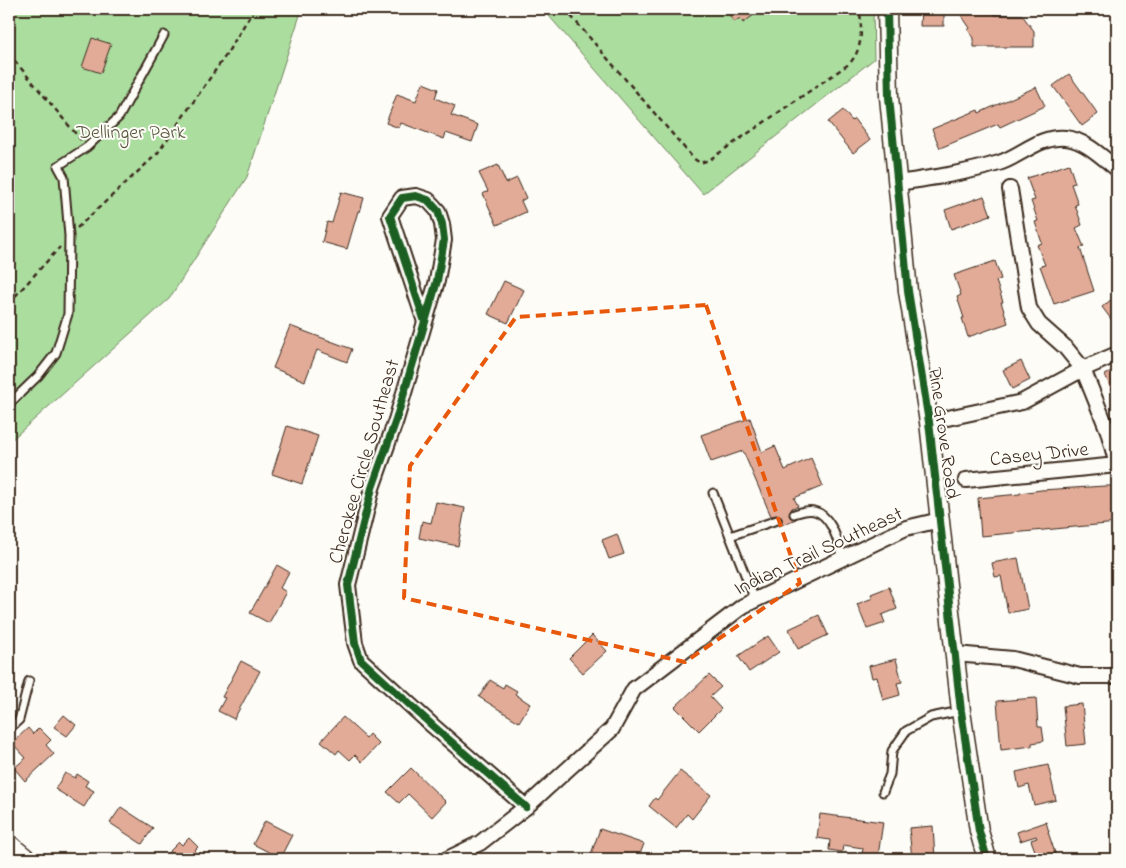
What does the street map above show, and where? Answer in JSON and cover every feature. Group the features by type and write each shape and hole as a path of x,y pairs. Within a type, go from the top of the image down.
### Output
{"street":[{"name":"Pine Grove Road","path":"887,9 889,97 908,291 929,422 961,711 979,831 987,859"},
{"path":"898,183 943,177 1001,162 1051,138 1066,138 1086,145 1117,169"},
{"path":"1010,189 1029,308 1039,324 1065,347 1083,369 1108,431 1117,465"},
{"name":"Cherokee Circle Southeast","path":"425,322 390,216 402,198 416,196 428,200 438,212 444,240 437,281 425,322 396,420 372,488 348,585 354,643 361,660 526,807"},
{"path":"929,422 1022,402 1083,369 1117,354"},
{"name":"Casey Drive","path":"966,480 1117,465"},
{"name":"Indian Trail Southeast","path":"447,859 480,842 526,807 612,729 634,689 743,606 906,528 940,520"},
{"path":"955,654 1013,659 1080,676 1117,676"},
{"path":"9,844 27,859"}],"lane":[{"path":"9,404 38,376 56,353 68,314 69,236 64,177 58,166 87,146 119,117 164,35"},
{"path":"713,493 755,600"},
{"path":"794,514 806,510 822,515 831,525 843,558"},
{"path":"730,536 777,520"},
{"path":"9,729 19,720 28,681"},
{"path":"883,792 890,774 892,751 906,731 932,717 961,711"}],"path":[{"path":"9,303 69,236 156,154 226,54 254,9"},
{"path":"565,9 693,158 700,163 709,160 849,64 855,57 861,44 860,9"},
{"path":"9,54 87,146"}],"highlighted area":[{"path":"706,305 800,583 685,662 404,598 410,466 516,317"}],"green space":[{"name":"Dellinger Park","path":"9,9 302,9 247,177 169,299 9,442"},
{"path":"543,9 873,9 874,59 703,194"}],"building":[{"path":"725,9 762,9 743,23 740,18 734,22"},
{"path":"921,9 944,9 944,26 920,26"},
{"path":"957,9 995,9 995,15 1022,15 1034,31 1034,47 974,47 974,38 968,30 970,28"},
{"path":"92,38 111,44 101,73 82,67"},
{"path":"1069,74 1098,114 1082,126 1053,86"},
{"path":"423,83 438,89 435,98 455,106 451,115 478,125 472,142 446,133 444,139 401,123 399,128 386,123 397,94 416,101"},
{"path":"1036,87 1045,106 1000,127 998,124 940,148 932,129 978,110 979,113"},
{"path":"843,110 852,121 854,119 870,140 853,153 828,122"},
{"path":"1069,164 1075,183 1071,184 1078,204 1075,205 1082,225 1076,228 1084,247 1080,248 1094,291 1054,304 1040,266 1045,265 1037,245 1042,243 1035,222 1038,221 1031,201 1035,200 1027,178"},
{"path":"498,165 506,183 517,178 526,198 521,201 526,212 497,225 483,194 488,191 479,173"},
{"path":"341,192 364,198 360,212 358,211 347,249 322,242 327,222 332,223"},
{"path":"984,196 991,215 951,229 945,210"},
{"path":"995,261 1001,279 996,281 1008,323 968,337 957,297 961,295 954,275"},
{"path":"504,281 524,290 508,323 488,314"},
{"path":"1117,295 1117,327 1102,307"},
{"path":"290,326 352,349 347,362 317,350 305,381 273,368"},
{"path":"1021,361 1030,380 1012,389 1003,370"},
{"path":"1117,369 1117,401 1105,375"},
{"path":"750,418 762,452 775,446 785,470 811,458 823,486 794,498 798,506 792,508 789,515 791,518 796,519 779,526 782,518 778,515 771,516 743,451 711,462 701,435"},
{"path":"287,426 318,436 302,484 272,474"},
{"path":"1117,486 1117,523 981,536 978,498 1041,490"},
{"path":"436,502 465,508 458,546 419,538 422,521 431,523"},
{"path":"617,534 624,554 609,559 602,540"},
{"path":"1018,558 1028,609 1008,613 1001,576 995,577 992,563"},
{"path":"277,565 289,572 280,588 286,592 269,623 250,613"},
{"path":"889,587 897,609 882,615 885,623 867,629 857,604 873,598 871,594"},
{"path":"819,615 828,635 798,649 789,629"},
{"path":"592,635 607,651 583,673 569,658"},
{"path":"768,636 779,652 749,672 738,656"},
{"path":"896,659 902,682 897,683 900,695 883,700 877,677 872,678 869,666"},
{"path":"241,661 260,671 234,719 218,711 225,698 222,697"},
{"path":"709,675 721,687 710,697 721,709 699,731 675,707"},
{"path":"490,680 503,688 505,684 517,691 515,694 530,704 519,722 479,697"},
{"path":"1036,698 1038,727 1042,727 1044,741 1032,743 1032,746 1001,750 997,701"},
{"path":"1082,704 1086,744 1067,746 1063,706"},
{"path":"64,715 76,725 67,736 54,727"},
{"path":"343,717 366,738 369,734 379,744 362,762 355,755 350,760 339,750 336,754 321,741"},
{"path":"28,728 33,734 39,728 51,740 46,745 54,754 25,781 14,768 26,758 12,743"},
{"path":"1048,765 1056,800 1034,805 1029,785 1019,788 1016,772"},
{"path":"411,768 446,802 432,817 408,794 399,803 387,792"},
{"path":"680,771 711,795 692,819 687,814 676,828 649,806 655,798 657,800"},
{"path":"65,773 75,778 77,774 88,781 85,786 94,791 84,807 55,789"},
{"path":"121,807 153,828 142,844 110,823"},
{"path":"820,814 883,822 878,856 862,854 863,848 843,845 842,852 829,850 830,840 817,838"},
{"path":"265,821 292,835 280,858 253,844"},
{"path":"1046,822 1057,859 1038,859 1031,840 1037,838 1036,836 1020,841 1017,832"},
{"path":"933,826 935,859 912,859 909,828"},
{"path":"600,829 644,844 638,859 604,859 591,854"},
{"path":"189,838 198,847 195,850 204,859 175,859 168,853 179,842 182,845"}],"cycle path":[{"path":"887,9 889,97 908,291 929,422 961,711 979,831 987,859"},
{"path":"425,322 390,216 402,198 416,196 428,200 438,211 444,240 437,281 396,420 372,488 348,585 355,643 361,660 526,807"}]}
